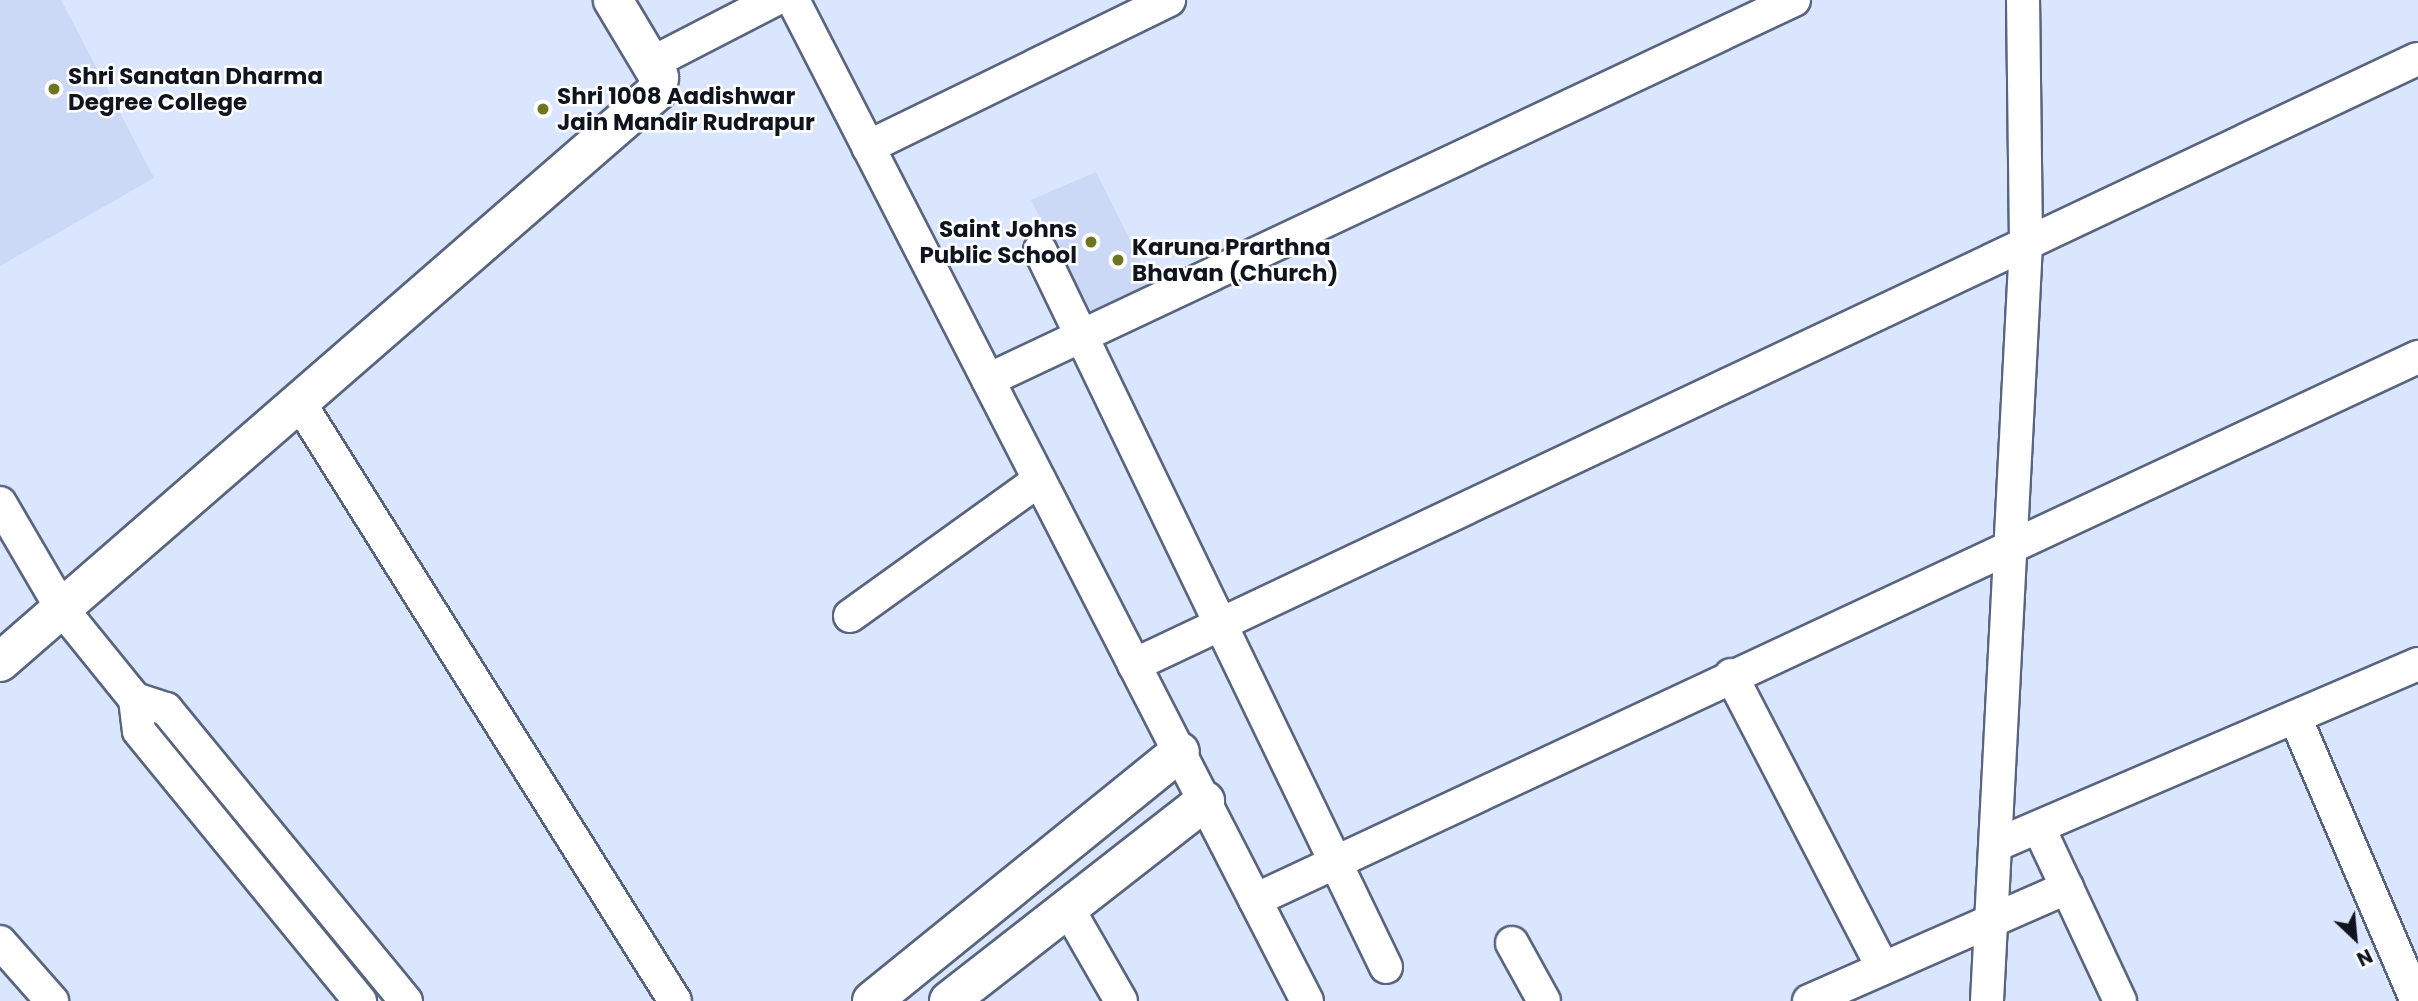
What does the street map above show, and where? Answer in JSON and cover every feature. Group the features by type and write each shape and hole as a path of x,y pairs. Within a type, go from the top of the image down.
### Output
{"street":[{"path":"0,662 657,91 659,77 613,0"},
{"path":"652,63 774,0"},
{"path":"793,0 1307,1001"},
{"path":"868,146 1169,0"},
{"path":"988,380 1794,0"},
{"path":"1987,1001 1998,844 2026,243 2023,0"},
{"path":"1134,665 2417,59"},
{"path":"1040,250 1331,864 1386,967"},
{"path":"1255,900 2012,543 2418,357"},
{"path":"299,402 675,1001"},
{"path":"850,616 1039,480"},
{"path":"0,503 62,609 135,699 139,731 360,1001"},
{"path":"1998,844 2418,664"},
{"path":"1731,675 1882,968"},
{"path":"135,699 166,709 406,1001"},
{"path":"2295,717 2417,1001"},
{"path":"881,998 1041,863 1180,752"},
{"path":"949,1001 1205,802"},
{"path":"2039,828 2120,1001"},
{"path":"1041,863 1121,1001"},
{"path":"1809,1001 1994,917 2067,888"},
{"path":"0,942 52,1001"},
{"path":"1512,943 1544,1001"}],"shaded area":[{"name":"Shri Sanatan Dharma Degree College","path":"0,0 61,0 154,178 0,266"},
{"name":"Saint Johns Public School","path":"1096,172 1152,284 1087,313 1031,200"}],"place":[{"name":"Shri Sanatan Dharma Degree College","path":"54,89"},
{"name":"Shri 1008 Aadishwar Jain Mandir Rudrapur","path":"543,109"},
{"name":"Saint Johns Public School","path":"1091,242"},
{"name":"Karuna Prarthna Bhavan (Church)","path":"1118,260"}]}
